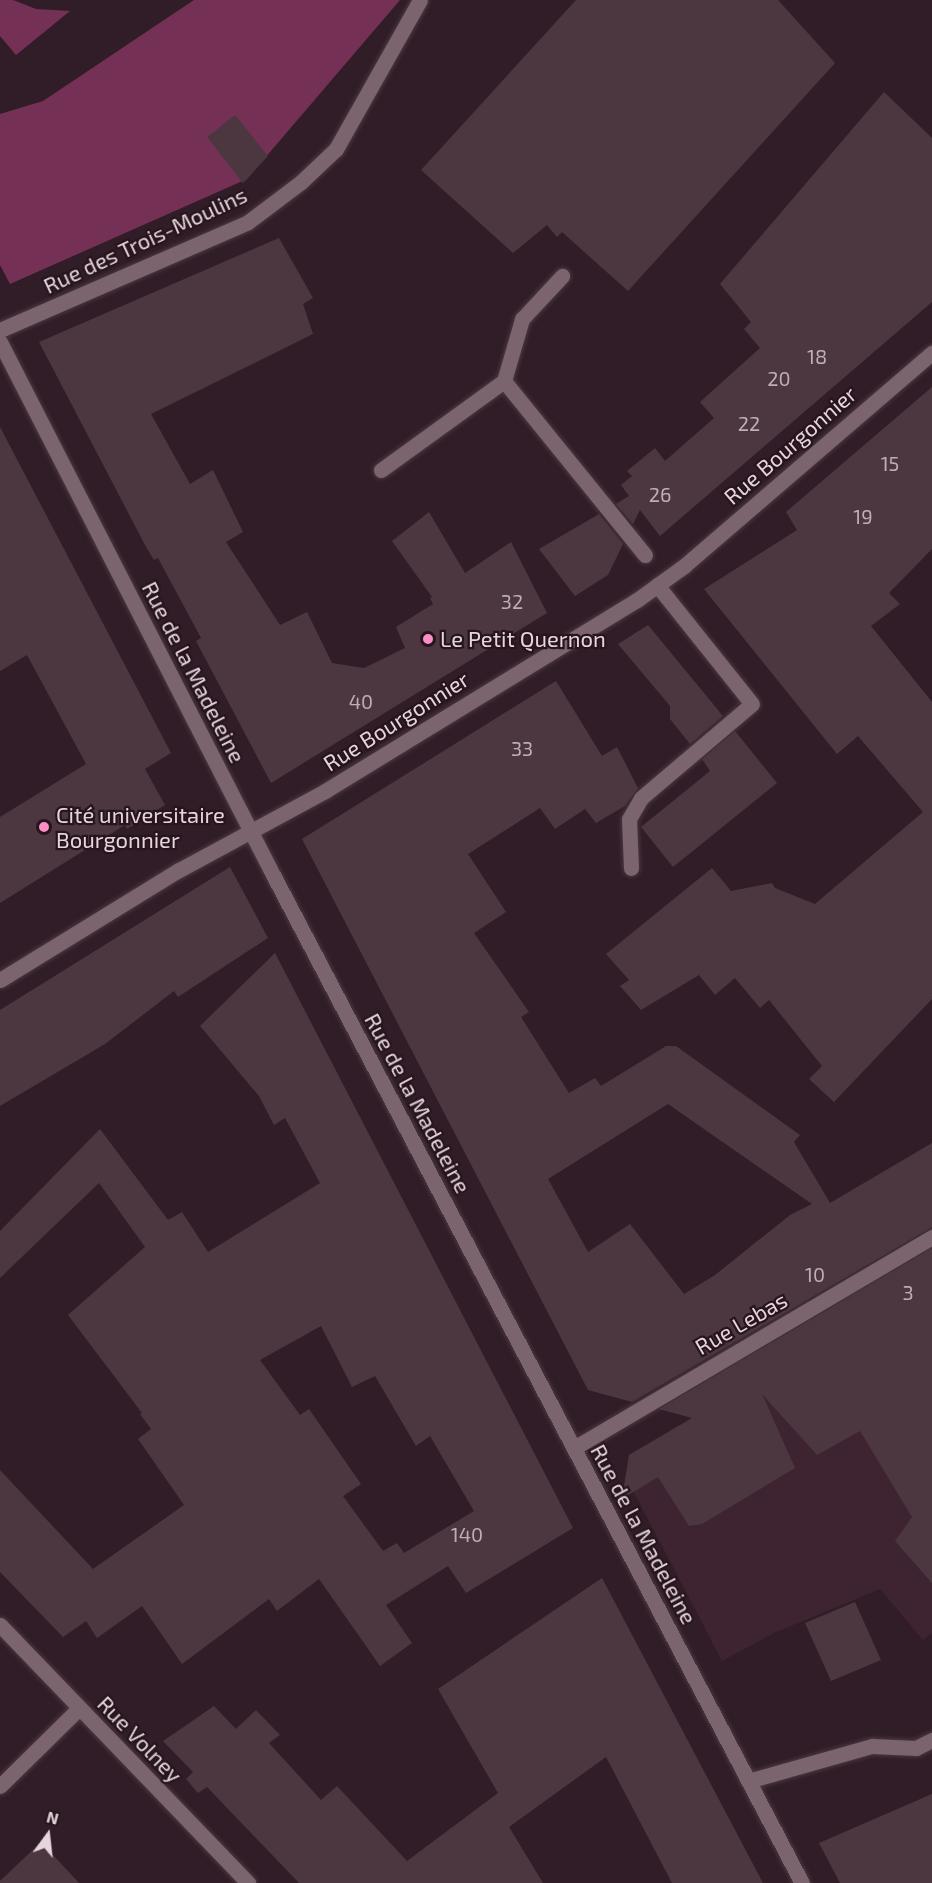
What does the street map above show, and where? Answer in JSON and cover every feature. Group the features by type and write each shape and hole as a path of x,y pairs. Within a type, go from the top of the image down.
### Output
{"street":[{"name":"Rue des Trois-Moulins","path":"0,330 248,222 301,182 336,149 420,0"},
{"path":"381,470 504,381 522,319 562,276"},
{"name":"Rue de la Madeleine","path":"0,342 250,831 802,1883"},
{"name":"Rue Bourgonnier","path":"0,980 250,831 325,791 657,585 932,353"},
{"path":"504,381 645,555"},
{"path":"631,868 629,819 641,798 752,704 657,585"},
{"name":"Rue Lebas","path":"574,1448 932,1237"},
{"name":"Rue Volney","path":"0,1625 248,1883"},
{"path":"0,1785 79,1708"},
{"path":"748,1781 872,1746 916,1748 932,1740"}],"shaded area":[{"path":"0,0 13,0 36,9 70,11 16,55 0,36"},
{"path":"194,0 400,0 247,179 10,284 0,265 0,114 43,101"},
{"path":"932,1278 932,1633 923,1640 880,1589 774,1633 722,1661 626,1477 629,1455"}],"building":[{"path":"576,0 778,0 835,63 628,291 562,232 557,237 547,225 513,253 421,170"},
{"path":"884,92 932,138 932,302 660,536 640,510 633,524 616,504 629,496 621,485 632,476 627,471 655,448 665,461 714,418 700,402 760,348 744,329 751,322 720,284"},
{"path":"235,115 268,156 243,183 207,137"},
{"path":"279,238 313,298 303,304 313,334 151,414 190,484 213,470 243,532 226,542 280,625 307,612 332,663 364,668 405,648 396,627 433,604 430,598 432,597 392,541 429,512 465,573 511,542 547,613 271,783 196,641 201,638 158,558 154,560 145,545 39,342"},
{"path":"932,387 932,549 889,593 900,604 871,626 932,702 932,999 834,1102 809,1079 822,1066 769,1000 760,1008 735,978 715,995 699,975 641,1010 620,986 629,980 606,954 712,868 731,891 772,883 775,888 815,904 923,812 858,736 837,754 704,589 797,530 786,512"},
{"path":"0,427 171,753 145,769 165,805 127,829 125,825 0,903 0,817 86,764 27,655 0,671"},
{"path":"599,514 623,544 608,575 575,596 539,549"},
{"path":"648,625 723,716 690,744 670,719 670,706 618,644"},
{"path":"556,681 602,756 617,747 638,788 625,806 596,823 585,809 555,829 540,808 468,854 506,912 474,933 529,1012 521,1017 569,1093 595,1078 601,1086 666,1046 676,1046 800,1135 794,1142 830,1203 932,1143 932,1227 632,1402 588,1390 302,839","holes":["668,1104 812,1204 790,1215 715,1275 684,1294 630,1224 588,1252 548,1179"]},
{"path":"735,731 777,783 673,867 641,827 710,771 702,759"},
{"path":"230,867 268,938 178,997 174,991 105,1044 0,1106 0,1010"},
{"path":"275,953 573,1528 466,1593 448,1566 386,1605 412,1643 380,1666 319,1579 277,1611 269,1599 182,1664 142,1606 97,1638 86,1621 63,1637 0,1572 0,1470 93,1569 184,1505 138,1439 151,1429 140,1414 142,1413 68,1315 145,1247 99,1183 0,1278 0,1231 100,1129 168,1220 182,1212 208,1252 320,1183 285,1118 274,1125 259,1096 200,1026","holes":["321,1326 352,1387 375,1376 416,1446 430,1436 474,1511 404,1553 397,1543 383,1551 343,1496 361,1484 309,1409 300,1415 260,1360"]},
{"path":"932,1248 932,1583 895,1541 912,1517 860,1431 817,1455 762,1394 795,1468 702,1524 689,1526 658,1477 622,1499 629,1455 692,1418 659,1409"},
{"path":"602,1578 763,1883 672,1883 606,1757 509,1827 543,1883 299,1883 207,1787 198,1793 186,1779 193,1772 163,1741 214,1706 236,1729 256,1710 280,1735 269,1743 321,1800 337,1786 407,1861 498,1793 438,1689"},
{"path":"855,1602 881,1660 831,1681 805,1623"},
{"path":"932,1794 932,1883 840,1883 819,1843"},
{"path":"41,1842 79,1883 0,1883 0,1881"}],"place":[{"name":"Le Petit Quernon","path":"428,639"},
{"name":"Cité universitaire Bourgonnier","path":"44,827"}]}
